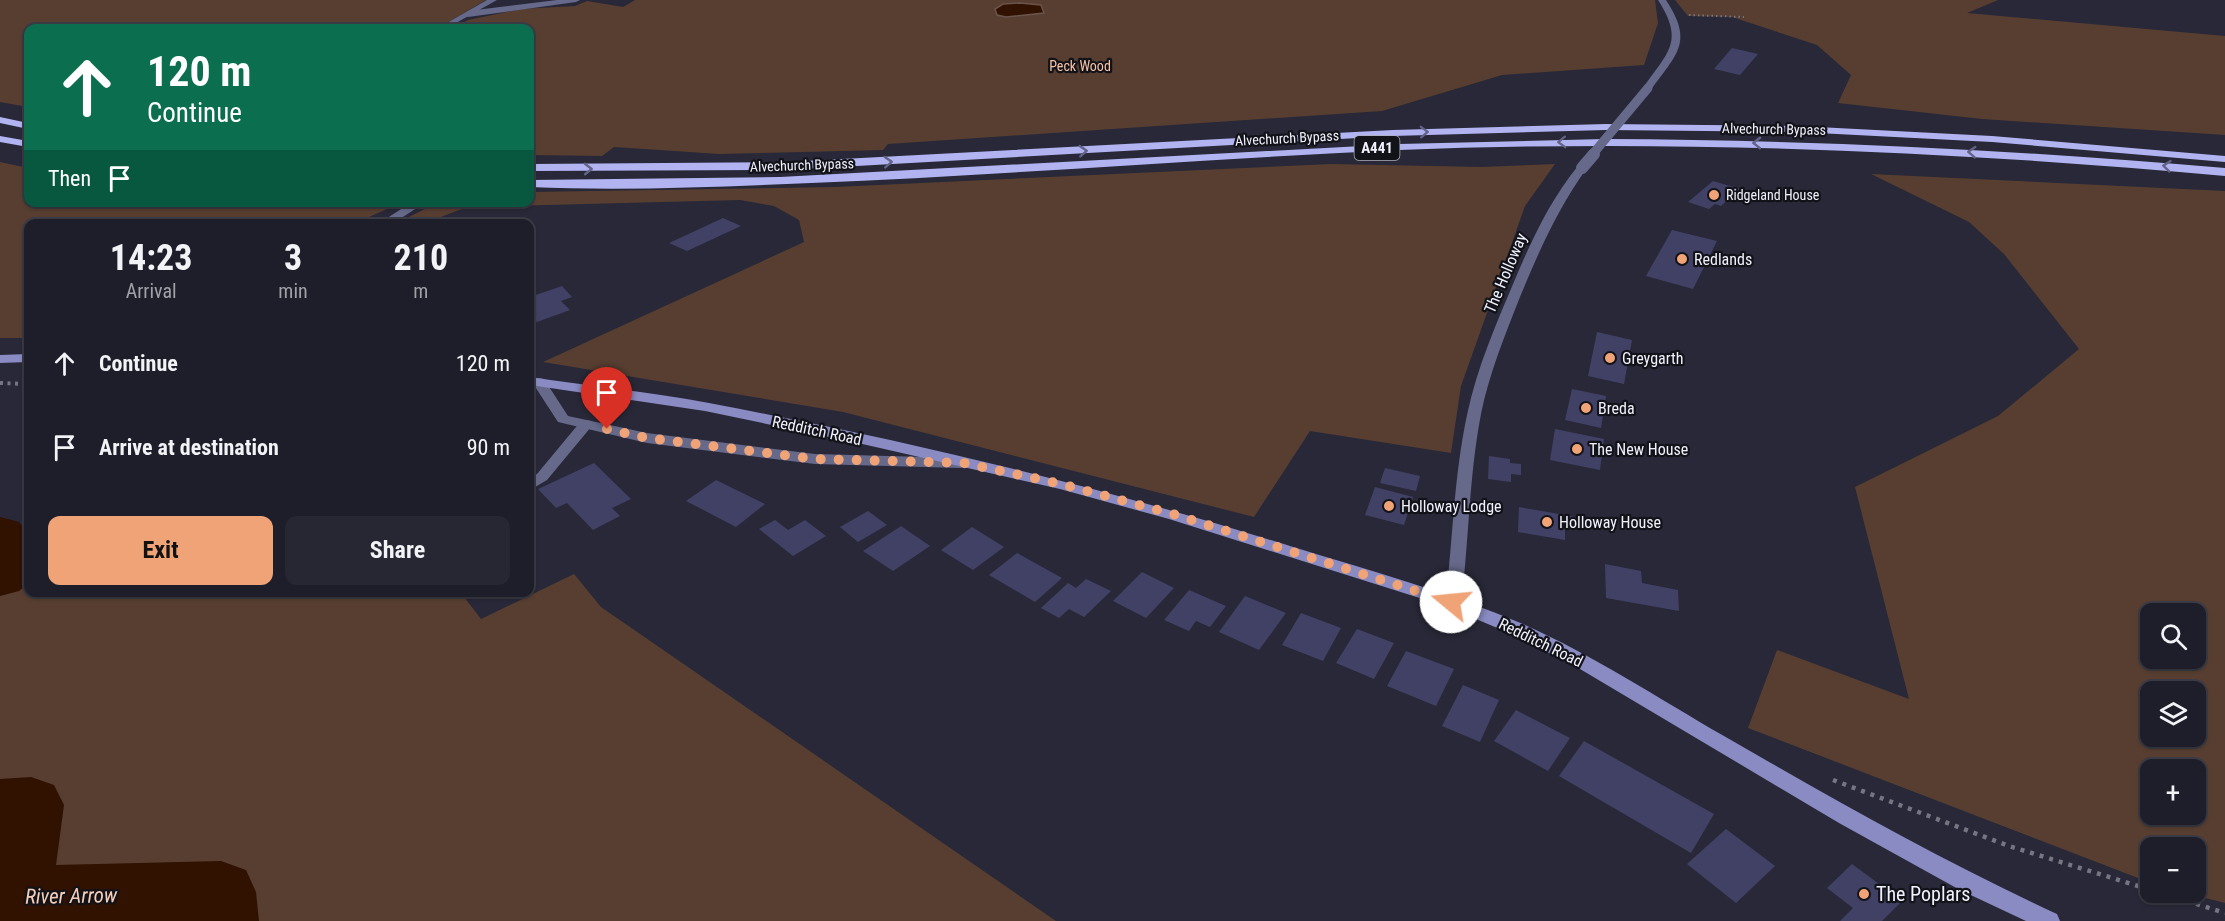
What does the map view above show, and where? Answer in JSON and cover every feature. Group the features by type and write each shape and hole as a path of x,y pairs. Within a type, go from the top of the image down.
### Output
{"highway":[{"path":"0,120 24,125"},
{"name":"Alvechurch Bypass","path":"534,168 785,166 1394,133 1605,127 1798,129 1992,139 2225,159"},
{"path":"0,140 24,143"},
{"name":"Alvechurch Bypass","path":"534,184 857,178 1398,147 1603,140 1811,144 1997,153 2225,172"}],"main road":[{"path":"0,359 24,358"},
{"name":"Redditch Road","path":"534,382 705,407 1061,484 1176,515 1451,602 1520,630 1586,664 1846,817 1967,883 2049,921"}],"street":[{"path":"449,24 493,0"},
{"path":"468,14 576,0"},
{"name":"The Holloway","path":"1451,602 1455,587 1474,415 1481,386 1507,314 1550,212 1560,195 1648,88 1674,46 1677,26 1662,0"},
{"path":"391,219 412,207"},
{"path":"534,382 562,419 647,438 815,459 964,463"},
{"path":"534,482 542,477 586,424"}],"path":[{"path":"1670,13 1743,17"},
{"path":"0,383 24,384"},
{"path":"1823,777 2009,846 2140,887"},
{"path":"2193,903 2225,913"}],"green space":[{"path":"0,0 486,0 445,24 24,24 24,106 0,102"},
{"name":"Peck Wood","path":"635,0 1655,0 1658,23 1644,65 1502,75 1382,111 888,144 883,150 719,154 614,147 602,156 534,155 534,24 460,24 468,20 521,9 575,6 587,1 623,7"},
{"path":"1675,0 1998,0 1967,13 2225,36 2225,135 1982,119 1838,103 1851,75 1817,45 1732,17 1688,16"},
{"path":"0,162 24,167 24,207 392,207 364,219 24,219 24,338 0,338"},
{"path":"1331,164 1481,167 1555,164 1525,206 1461,386 1451,453 1310,431 1254,517 843,412 543,362 804,242 799,220 774,206 740,200 534,205 534,192 835,187"},
{"path":"1871,174 2225,191 2225,903 2206,898 2206,837 2140,837 2140,879 1748,728 1777,650 1909,699 1855,487 1998,416 2079,349 2004,254 1969,222"},
{"path":"429,207 467,207 436,219 405,219"},
{"path":"0,535 24,564 24,597 464,597 481,619 526,597 534,597 534,593 574,574 601,607 1056,921 179,921 178,915 150,921 0,921"}],"shaded area":[{"path":"1003,4 1041,5 1044,13 1006,17 997,15 995,9"}],"building":[{"path":"1732,48 1758,54 1740,75 1714,69"},
{"name":"Ridgeland House","path":"1713,181 1740,189 1721,206 1715,204 1709,209 1688,202"},
{"path":"723,218 741,226 687,251 669,243"},
{"name":"Redlands","path":"1672,230 1717,241 1693,289 1646,276"},
{"path":"562,286 572,297 561,301 570,310 537,322 534,318 534,296"},
{"name":"Greygarth","path":"1597,332 1632,340 1624,384 1588,376"},
{"name":"Breda","path":"1572,389 1606,396 1601,428 1565,420"},
{"name":"The New House","path":"1555,429 1604,439 1600,470 1550,460"},
{"path":"1489,456 1510,459 1510,463 1521,464 1521,475 1511,474 1511,482 1488,479"},
{"path":"594,463 631,499 612,508 620,516 593,530 567,503 556,508 538,489"},
{"path":"1385,468 1420,476 1416,491 1380,483"},
{"path":"716,480 765,504 736,527 686,501"},
{"name":"Holloway Lodge","path":"1375,487 1413,497 1404,525 1365,515"},
{"name":"Holloway House","path":"1519,507 1576,517 1576,529 1565,528 1565,540 1518,532"},
{"path":"868,511 887,525 858,542 840,527"},
{"path":"775,520 788,530 805,520 826,536 793,556 759,529"},
{"path":"901,526 930,546 893,571 863,551"},
{"path":"972,527 1004,547 973,570 941,550"},
{"path":"1017,553 1062,578 1035,602 989,575"},
{"path":"1605,564 1641,571 1642,583 1678,590 1679,611 1606,598"},
{"path":"1142,572 1174,588 1146,618 1113,601"},
{"path":"1086,579 1111,591 1084,617 1069,609 1059,618 1041,608 1068,583 1076,588"},
{"path":"1189,590 1226,606 1210,627 1196,621 1189,631 1164,620"},
{"path":"1245,596 1286,613 1259,650 1219,632"},
{"path":"1301,613 1341,628 1323,661 1282,645"},
{"path":"1357,629 1394,643 1374,679 1336,663"},
{"path":"1406,651 1454,669 1436,706 1387,686"},
{"path":"1463,685 1499,700 1480,742 1442,726"},
{"path":"1516,710 1570,738 1548,771 1494,741"},
{"path":"1584,741 1714,814 1691,853 1559,776"},
{"path":"1726,829 1775,866 1736,903 1687,864"},
{"name":"The Poplars","path":"1852,864 1902,901 1882,921 1840,921 1853,908 1827,888"}],"waterway":[{"name":"River Arrow","path":"0,535 21,562 0,577"},
{"name":"River Arrow","path":"0,807 31,805 16,898 221,892 223,921"}],"place":[{"name":"Ridgeland House","path":"1714,195"},
{"name":"Redlands","path":"1682,259"},
{"name":"Greygarth","path":"1610,358"},
{"name":"Breda","path":"1586,408"},
{"name":"The New House","path":"1577,449"},
{"name":"Holloway Lodge","path":"1389,506"},
{"name":"Holloway House","path":"1547,522"},
{"name":"The Poplars","path":"1864,894"}],"route":[{"path":"607,429 647,438 815,459 964,463 1061,484 1176,515 1451,602"}]}
